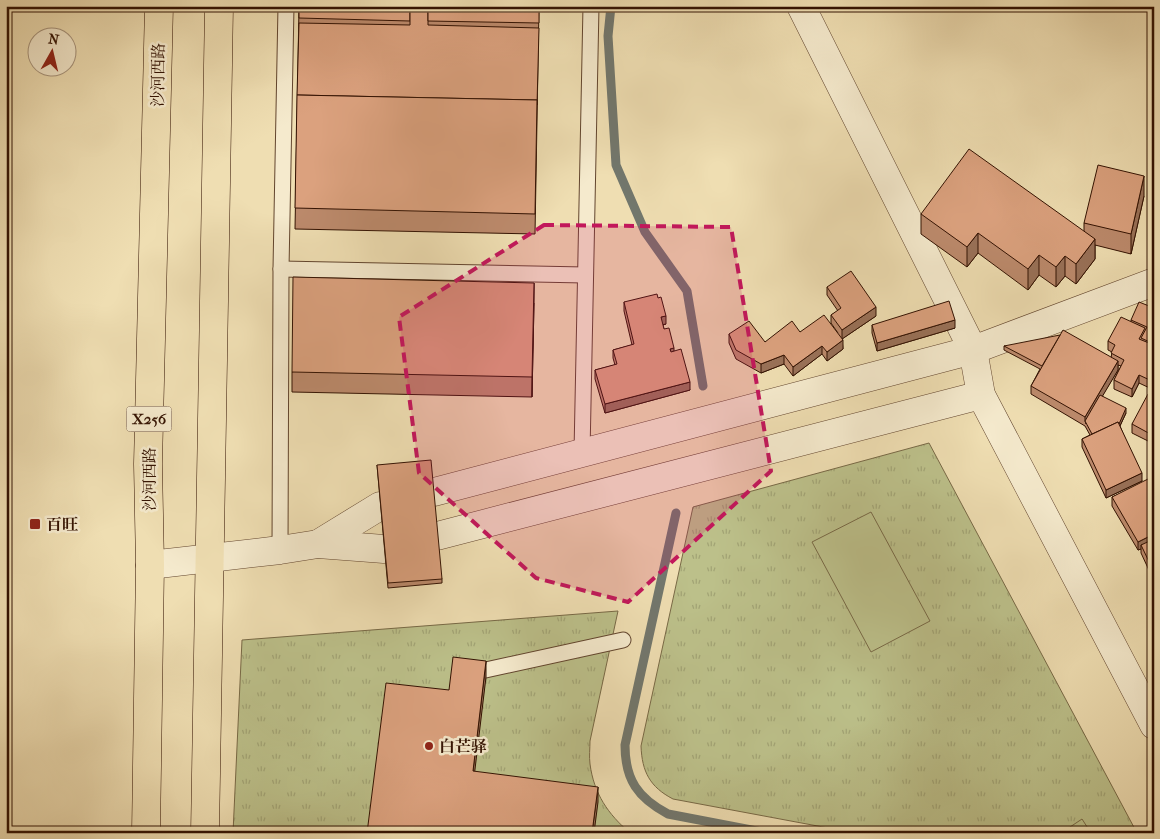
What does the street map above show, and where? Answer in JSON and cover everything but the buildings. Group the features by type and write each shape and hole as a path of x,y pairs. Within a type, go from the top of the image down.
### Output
{"main road":[{"name":"沙河西路","path":"146,833 150,565 148,464 159,6"},
{"path":"205,833 208,558 219,6"}],"street":[{"path":"801,6 973,350 981,395 1154,725"},
{"path":"434,492 973,350 1154,282"},
{"path":"437,536 981,395"},
{"path":"318,544 380,506"},
{"path":"150,565 318,544 384,549"}],"lane":[{"path":"280,550 281,269 286,6"},
{"path":"582,453 591,6"},
{"path":"281,269 585,275"},
{"path":"480,671 623,640"}],"highlighted area":[{"path":"544,225 731,227 771,471 628,602 536,578 419,473 399,317"}],"green space":[{"path":"929,443 1137,833 847,833 673,799 658,789 649,778 643,764 641,746 693,507"},
{"path":"871,512 930,621 871,652 812,542"},
{"path":"618,611 590,741 590,761 595,785 603,803 630,833 233,833 242,640"},
{"path":"1082,819 1091,833 1061,833"}],"waterway":[{"path":"611,6 608,36 616,165 645,232 687,291 703,386"},
{"path":"676,513 625,745 628,768 635,787 641,794 668,814 767,833"}],"place":[{"name":"百旺","path":"35,524"},
{"name":"白芒驿","path":"429,746"}]}
